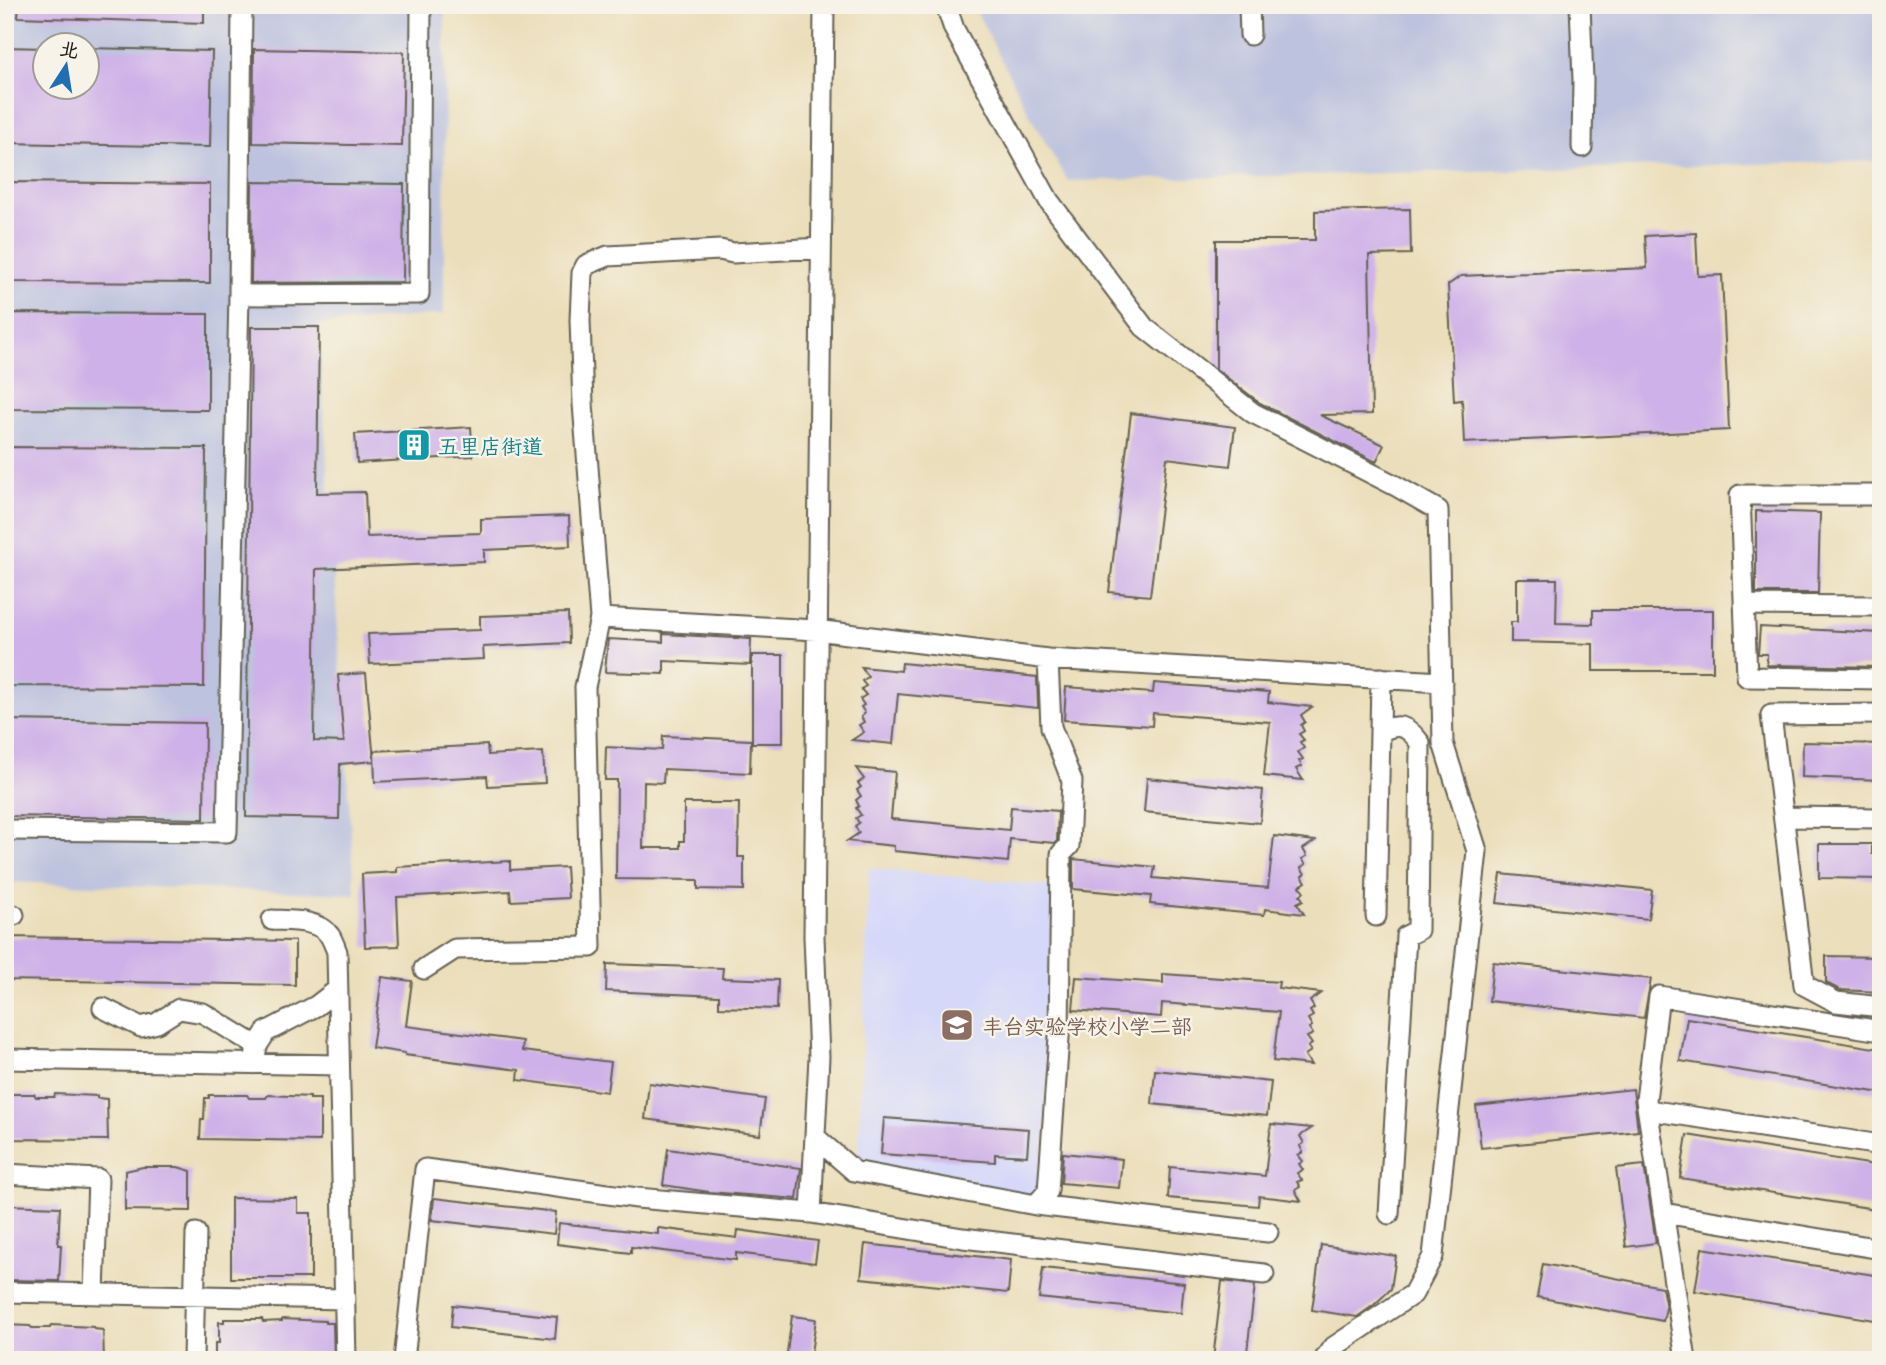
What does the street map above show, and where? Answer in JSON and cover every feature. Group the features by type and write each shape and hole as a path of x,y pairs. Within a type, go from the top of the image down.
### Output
{"street":[{"path":"5,830 227,832 239,295 242,5"},
{"path":"239,295 419,294 421,5"},
{"path":"811,1213 819,1057 814,937 824,5"},
{"path":"946,5 954,29 1049,201 1144,327 1252,413 1438,510 1443,743 1477,851 1433,1256 1413,1294 1332,1348 1324,1360"},
{"path":"1249,5 1250,35"},
{"path":"1580,5 1582,147"},
{"path":"424,969 454,949 591,947 585,687 600,618 583,404 580,320 582,273 586,265 608,256 821,248"},
{"path":"1881,495 1740,495 1747,677 1881,679"},
{"path":"1744,605 1881,606"},
{"path":"600,618 816,630 1048,659 1442,682"},
{"path":"1036,1205 1048,1191 1059,1037 1061,853 1069,846 1072,781 1051,727 1048,659"},
{"path":"1376,916 1381,678"},
{"path":"1881,714 1771,715 1804,985 1836,1002 1881,1007"},
{"path":"1380,732 1391,726 1403,727 1412,732 1420,743 1418,930 1406,936 1389,1214"},
{"path":"1784,817 1881,818"},
{"path":"272,920 322,927 331,937 337,952 346,1360"},
{"path":"255,1055 266,1032 316,1006 338,990"},
{"path":"1686,1360 1646,1100 1659,996 1881,1031"},
{"path":"103,1008 141,1027 157,1023 179,1009 203,1013 255,1055"},
{"path":"5,1059 255,1055 339,1065"},
{"path":"1648,1110 1881,1145"},
{"path":"815,1137 854,1171 1036,1205 1268,1232"},
{"path":"404,1360 425,1169 637,1198 811,1213 963,1238 1264,1274"},
{"path":"5,1174 98,1180 94,1293"},
{"path":"1663,1213 1881,1249"},
{"path":"193,1360 196,1233"},
{"path":"5,1292 345,1299"}],"shaded area":[{"path":"5,5 445,5 444,314 318,325 355,894 5,882"},
{"path":"973,5 1881,5 1881,161 1068,181 1036,127"},
{"name":"丰台实验学校小学二部","path":"869,868 1058,887 1042,1186 1029,1197 964,1180 919,1177 858,1163"}],"building":[{"path":"19,5 204,5 204,23 18,17"},
{"path":"5,47 32,48 32,102 102,102 102,48 212,51 210,147 5,143"},
{"path":"254,49 404,52 402,146 253,143"},
{"path":"5,182 210,184 210,283 5,282"},
{"path":"252,182 404,184 403,282 251,283"},
{"path":"1410,209 1411,254 1369,255 1372,414 1320,415 1384,445 1376,462 1260,403 1216,369 1216,240 1315,240 1315,211"},
{"path":"1696,233 1698,276 1722,275 1729,430 1464,443 1462,400 1454,401 1448,285 1461,276 1647,268 1645,236"},
{"path":"5,313 208,314 208,410 5,409"},
{"path":"251,327 319,327 317,493 365,492 367,537 481,533 481,519 569,516 570,546 484,550 484,562 316,569 314,741 344,742 338,675 366,673 374,761 340,764 339,819 246,817"},
{"path":"1131,413 1235,427 1230,466 1167,458 1150,596 1109,592"},
{"name":"五里店街道","path":"471,427 473,456 357,463 355,434"},
{"path":"5,447 206,448 204,687 5,686"},
{"path":"1756,511 1820,513 1818,593 1756,593"},
{"path":"1517,579 1557,579 1556,623 1593,624 1593,610 1713,610 1713,671 1593,671 1593,644 1511,642 1511,622 1517,622"},
{"path":"568,613 569,643 483,647 484,659 370,664 368,634 480,630 480,616"},
{"path":"1760,627 1881,633 1881,667 1767,665 1767,654 1758,654"},
{"path":"663,634 751,639 750,665 664,661 664,674 605,672 608,639 663,642"},
{"path":"752,655 783,655 783,743 752,743"},
{"path":"902,663 1037,677 1038,708 898,694 893,744 852,740 864,732 859,725 864,722 861,717 865,713 860,699 866,695 861,689 866,686 862,681 868,677 861,667 901,671"},
{"path":"1154,683 1269,692 1268,702 1312,707 1301,715 1305,722 1301,725 1304,731 1299,734 1304,740 1300,742 1304,748 1298,752 1303,759 1299,761 1302,766 1296,769 1303,780 1264,776 1270,722 1153,713 1152,726 1064,720 1066,687 1153,693"},
{"path":"5,720 205,723 204,819 5,816"},
{"path":"663,736 751,740 750,773 664,769 663,783 644,782 643,848 680,848 680,841 684,841 684,803 739,803 738,857 744,857 744,890 698,889 698,880 616,879 617,780 605,780 606,747 662,750"},
{"path":"1803,742 1881,744 1881,780 1802,777"},
{"path":"487,745 488,755 543,752 545,783 488,786 487,776 375,782 374,751"},
{"path":"856,768 895,772 891,819 1009,830 1011,807 1058,811 1057,841 1010,839 1008,862 894,851 894,846 847,841 859,833 855,826 859,823 856,818 861,815 856,808 859,806 856,800 861,796 857,790 861,787 858,783 864,779"},
{"path":"1147,778 1263,790 1260,823 1144,812"},
{"path":"1274,836 1315,841 1303,849 1307,856 1302,859 1306,864 1301,868 1306,882 1300,886 1304,892 1300,895 1303,900 1297,903 1304,914 1265,909 1264,915 1150,904 1151,896 1073,889 1073,859 1155,867 1153,878 1268,888"},
{"path":"1819,844 1872,844 1872,854 1881,854 1881,879 1819,878"},
{"path":"510,861 510,870 566,867 568,898 511,901 510,891 397,897 399,946 365,947 362,874 397,872 397,867"},
{"path":"1501,874 1652,890 1648,919 1497,903"},
{"path":"5,937 295,941 295,985 5,980"},
{"path":"1826,956 1879,957 1881,992 1840,990 1826,983"},
{"path":"1493,962 1651,979 1644,1018 1489,1001"},
{"path":"607,964 723,968 722,978 778,980 777,1009 719,1007 719,996 606,991"},
{"path":"1163,974 1279,982 1278,988 1321,993 1310,1001 1314,1008 1310,1011 1313,1016 1308,1019 1313,1034 1307,1037 1312,1044 1308,1047 1311,1051 1305,1055 1311,1065 1273,1061 1279,1012 1162,1003 1161,1017 1073,1010 1076,977 1163,983"},
{"path":"382,977 412,981 406,1026 523,1041 522,1051 611,1062 607,1092 518,1080 519,1070 372,1048"},
{"path":"1687,1018 1881,1049 1881,1093 1680,1061"},
{"path":"1155,1070 1271,1082 1267,1116 1152,1104"},
{"path":"649,1083 765,1099 760,1135 645,1119"},
{"path":"1633,1089 1638,1131 1481,1148 1476,1106"},
{"path":"5,1094 34,1094 36,1097 54,1097 55,1094 97,1096 107,1099 108,1140 5,1139"},
{"path":"209,1095 266,1098 268,1095 320,1099 320,1141 200,1139 205,1098 209,1098"},
{"path":"884,1118 1029,1129 1027,1156 995,1154 995,1162 881,1154"},
{"path":"1271,1124 1312,1128 1300,1136 1304,1143 1300,1146 1303,1152 1298,1155 1303,1161 1299,1164 1303,1170 1297,1173 1302,1180 1297,1182 1300,1187 1295,1190 1301,1201 1259,1196 1258,1206 1168,1198 1170,1167 1265,1176"},
{"path":"1687,1135 1881,1166 1881,1210 1680,1178"},
{"path":"668,1149 801,1168 797,1199 709,1192 663,1185"},
{"path":"1063,1153 1122,1159 1119,1188 1061,1183"},
{"path":"1644,1165 1656,1243 1626,1247 1616,1168"},
{"path":"143,1167 178,1167 191,1171 191,1211 125,1210 125,1171"},
{"path":"231,1198 298,1199 298,1213 311,1213 311,1278 231,1278"},
{"path":"434,1198 556,1212 554,1234 432,1220"},
{"path":"5,1205 60,1207 59,1281 5,1280"},
{"path":"559,1223 658,1234 658,1228 737,1238 738,1230 818,1241 815,1263 736,1253 736,1260 631,1247 631,1253 557,1244"},
{"path":"865,1244 1011,1260 1008,1293 861,1278"},
{"path":"1321,1245 1396,1256 1391,1289 1357,1317 1312,1310"},
{"path":"1702,1248 1881,1276 1881,1321 1695,1291"},
{"path":"1543,1264 1662,1287 1666,1308 1663,1321 1537,1297"},
{"path":"1043,1268 1184,1283 1181,1313 1039,1298"},
{"path":"1222,1281 1255,1285 1246,1360 1213,1360"},
{"path":"453,1305 557,1317 555,1339 451,1327"},
{"path":"792,1316 816,1319 810,1360 786,1360"},
{"path":"224,1319 262,1319 263,1322 282,1319 333,1323 334,1360 215,1360 215,1343 219,1343 219,1322 224,1322"},
{"path":"5,1325 32,1328 50,1328 51,1325 94,1327 103,1330 104,1360 5,1360"}],"place":[{"name":"五里店街道","path":"414,445"},
{"name":"丰台实验学校小学二部","path":"957,1025"}]}
